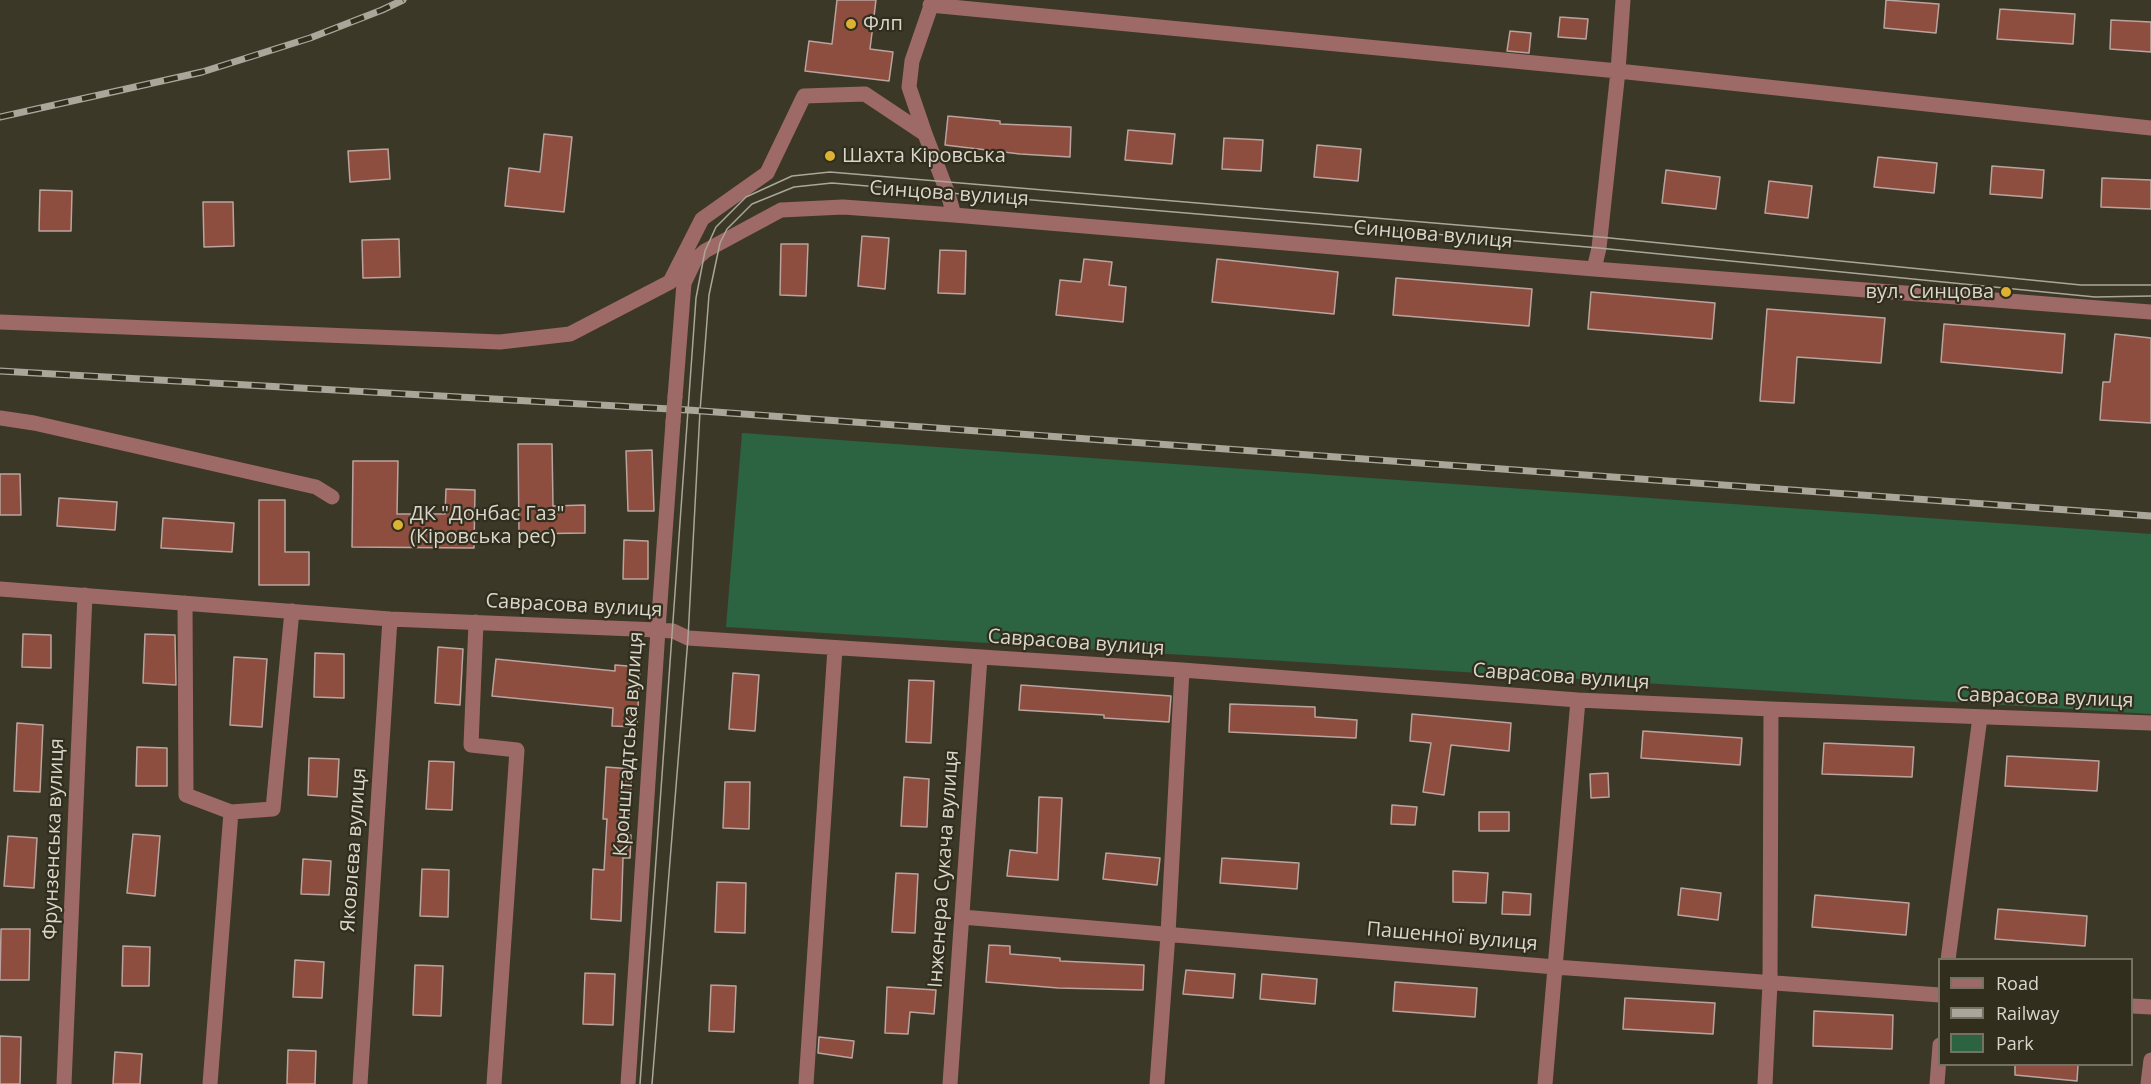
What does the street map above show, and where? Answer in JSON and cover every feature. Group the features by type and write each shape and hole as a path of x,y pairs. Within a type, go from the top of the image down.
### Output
{"street":[{"path":"1594,269 1599,248 1623,0"},
{"path":"954,215 909,87 912,62 932,3 1618,70 2151,128"},
{"path":"0,322 500,342 570,334 670,282 702,219 767,173 804,96 865,94 925,134"},
{"name":"Синцова вулиця","path":"720,243 781,210 843,207 2151,312"},
{"name":"Кронштадтська вулиця","path":"628,1084 684,283 695,260 720,243"},
{"path":"0,418 34,423 316,487 332,497"},
{"name":"Саврасова вулиця","path":"0,589 390,619 673,631 688,638 1182,670 1578,700 2151,723"},
{"name":"Фрунзенська вулиця","path":"64,1084 85,595"},
{"path":"185,603 186,795 231,812 273,809 292,611"},
{"name":"Яковлєва вулиця","path":"360,1084 390,619"},
{"path":"476,622 471,745 517,750 494,1084"},
{"path":"806,1084 836,648"},
{"name":"Інженера Сукача вулиця","path":"950,1084 980,657"},
{"path":"1157,1084 1168,934 1182,670"},
{"path":"1545,1084 1578,700"},
{"path":"1765,1084 1770,983 1771,709"},
{"path":"1948,958 1980,717"},
{"path":"210,1084 231,812"},
{"name":"Пашенної вулиця","path":"962,917 1555,967 1938,995"},
{"path":"2133,1006 2151,1007"},
{"path":"2148,1084 2151,1060"},
{"path":"1936,1084 1938,1064"}],"green space":[{"path":"742,433 2151,534 2151,714 726,627"}],"building":[{"path":"837,0 876,0 870,49 893,52 889,81 805,71 809,41 832,44"},
{"path":"1886,0 1939,4 1936,33 1884,28"},
{"path":"2000,9 2075,14 2073,44 1997,39"},
{"path":"1560,17 1588,19 1586,39 1558,37"},
{"path":"2111,20 2151,22 2151,52 2110,49"},
{"path":"1510,31 1531,33 1529,53 1507,51"},
{"path":"948,116 1000,121 1000,124 1071,127 1070,157 945,145"},
{"path":"1128,130 1175,134 1172,164 1125,160"},
{"path":"544,134 572,137 564,212 505,206 509,168 540,172"},
{"path":"1224,138 1263,140 1261,171 1222,169"},
{"path":"1317,145 1361,149 1358,181 1314,177"},
{"path":"388,149 390,179 350,182 348,151"},
{"path":"1878,157 1937,163 1934,193 1874,187"},
{"path":"1992,166 2044,170 2042,198 1990,194"},
{"path":"1666,170 1720,177 1716,209 1662,203"},
{"path":"2102,178 2151,180 2151,209 2101,207"},
{"path":"1769,181 1812,186 1808,218 1765,213"},
{"path":"40,190 72,191 71,231 39,231"},
{"path":"203,202 233,202 234,246 204,247"},
{"path":"862,236 889,238 885,289 858,286"},
{"path":"399,239 400,277 363,278 362,240"},
{"path":"781,244 808,244 806,296 780,295"},
{"path":"940,250 966,251 965,294 938,293"},
{"path":"1084,259 1112,262 1109,285 1126,287 1123,322 1056,315 1060,280 1081,282"},
{"path":"1217,259 1338,272 1334,314 1212,302"},
{"path":"1396,278 1532,289 1529,326 1393,315"},
{"path":"1591,292 1715,303 1712,339 1588,329"},
{"path":"1767,309 1885,318 1881,363 1797,357 1794,403 1760,401"},
{"path":"1944,324 2065,334 2062,373 1941,362"},
{"path":"2115,334 2151,338 2151,423 2100,420 2103,382 2110,382"},
{"path":"518,444 552,444 553,506 585,505 585,533 519,534"},
{"path":"652,450 654,511 628,511 626,451"},
{"path":"353,461 398,461 397,514 445,514 446,489 475,490 474,548 352,547"},
{"path":"0,474 20,474 21,515 0,515"},
{"path":"59,498 117,502 115,530 57,526"},
{"path":"259,500 285,500 285,552 309,552 309,585 259,585"},
{"path":"163,518 234,523 232,552 161,548"},
{"path":"624,540 648,541 648,579 623,579"},
{"path":"23,634 51,635 51,668 22,667"},
{"path":"145,634 175,635 176,685 143,683"},
{"path":"438,647 463,649 460,705 435,703"},
{"path":"315,653 344,654 344,698 314,697"},
{"path":"234,657 267,659 262,727 230,725"},
{"path":"496,659 615,671 615,665 640,667 637,727 612,726 613,708 492,696"},
{"path":"733,673 759,675 755,731 729,729"},
{"path":"909,680 934,681 931,743 906,742"},
{"path":"1021,685 1171,696 1169,722 1019,710"},
{"path":"1230,704 1315,707 1315,717 1357,720 1356,738 1229,732"},
{"path":"1412,714 1511,723 1509,751 1451,745 1444,795 1423,792 1431,743 1410,741"},
{"path":"17,723 43,725 40,792 14,791"},
{"path":"1643,731 1742,738 1740,765 1641,758"},
{"path":"1824,743 1914,747 1912,777 1822,774"},
{"path":"137,747 167,748 167,786 136,786"},
{"path":"2007,756 2099,761 2097,791 2005,786"},
{"path":"309,758 339,759 337,797 308,795"},
{"path":"429,761 454,762 452,810 426,809"},
{"path":"606,767 632,769 628,835 631,835 630,858 623,858 621,921 591,919 593,869 604,870 607,819 603,819"},
{"path":"1608,773 1609,797 1591,798 1590,774"},
{"path":"904,777 929,779 927,827 901,826"},
{"path":"725,782 750,782 749,829 723,828"},
{"path":"1039,797 1062,798 1058,880 1007,876 1010,850 1037,853"},
{"path":"1392,805 1417,807 1415,825 1391,824"},
{"path":"1479,812 1509,812 1509,831 1479,831"},
{"path":"133,834 160,836 155,896 127,893"},
{"path":"8,836 37,838 34,888 4,886"},
{"path":"1106,853 1160,858 1157,885 1103,879"},
{"path":"1222,858 1299,863 1297,889 1220,883"},
{"path":"303,859 331,861 329,895 301,894"},
{"path":"422,869 449,870 448,917 420,916"},
{"path":"1453,871 1488,873 1486,903 1453,902"},
{"path":"896,873 918,874 915,933 892,932"},
{"path":"717,882 746,883 745,933 715,932"},
{"path":"1681,888 1721,893 1718,920 1678,915"},
{"path":"1503,892 1531,894 1530,915 1502,914"},
{"path":"1815,895 1909,903 1906,935 1812,927"},
{"path":"1998,909 2087,916 2085,946 1995,939"},
{"path":"1,929 30,929 29,980 0,980"},
{"path":"989,945 1010,946 1010,954 1060,958 1060,961 1144,965 1143,990 1058,988 986,982"},
{"path":"123,946 150,947 149,986 122,986"},
{"path":"295,960 324,962 322,998 293,997"},
{"path":"415,965 443,966 441,1016 413,1015"},
{"path":"1186,970 1235,974 1233,998 1183,994"},
{"path":"585,973 615,974 613,1025 583,1024"},
{"path":"1262,974 1317,979 1315,1004 1260,999"},
{"path":"1395,982 1477,988 1475,1017 1393,1011"},
{"path":"711,985 736,986 734,1032 709,1031"},
{"path":"887,987 936,990 934,1014 910,1012 908,1034 885,1033"},
{"path":"1625,998 1715,1003 1713,1034 1623,1029"},
{"path":"1814,1011 1893,1015 1892,1049 1813,1046"},
{"path":"0,1036 21,1037 20,1084 0,1084"},
{"path":"819,1037 854,1041 852,1058 818,1053"},
{"path":"288,1050 316,1051 315,1084 287,1084"},
{"path":"115,1052 142,1054 140,1084 113,1084"},
{"path":"2015,1066 2078,1066 2077,1081 2015,1075"}],"tram line":[{"path":"640,1084 696,298 705,251 716,227 746,197 792,176 830,172 1600,237 2081,285 2151,285"},
{"path":"652,1084 688,638 700,411 709,295 720,243 727,229 752,204 794,187 832,183 1599,248 2095,297 2151,296"}],"railway":[{"path":"0,117 202,72 310,38 403,0"},
{"path":"0,371 688,410 2151,516"}],"place":[{"name":"Флп","path":"851,24"},
{"name":"Шахта Кіровська","path":"830,156"},
{"name":"вул. Синцова","path":"2006,292"},
{"name":"ДК \"Донбас Газ\" (Кіровська рес)","path":"398,525"}]}
